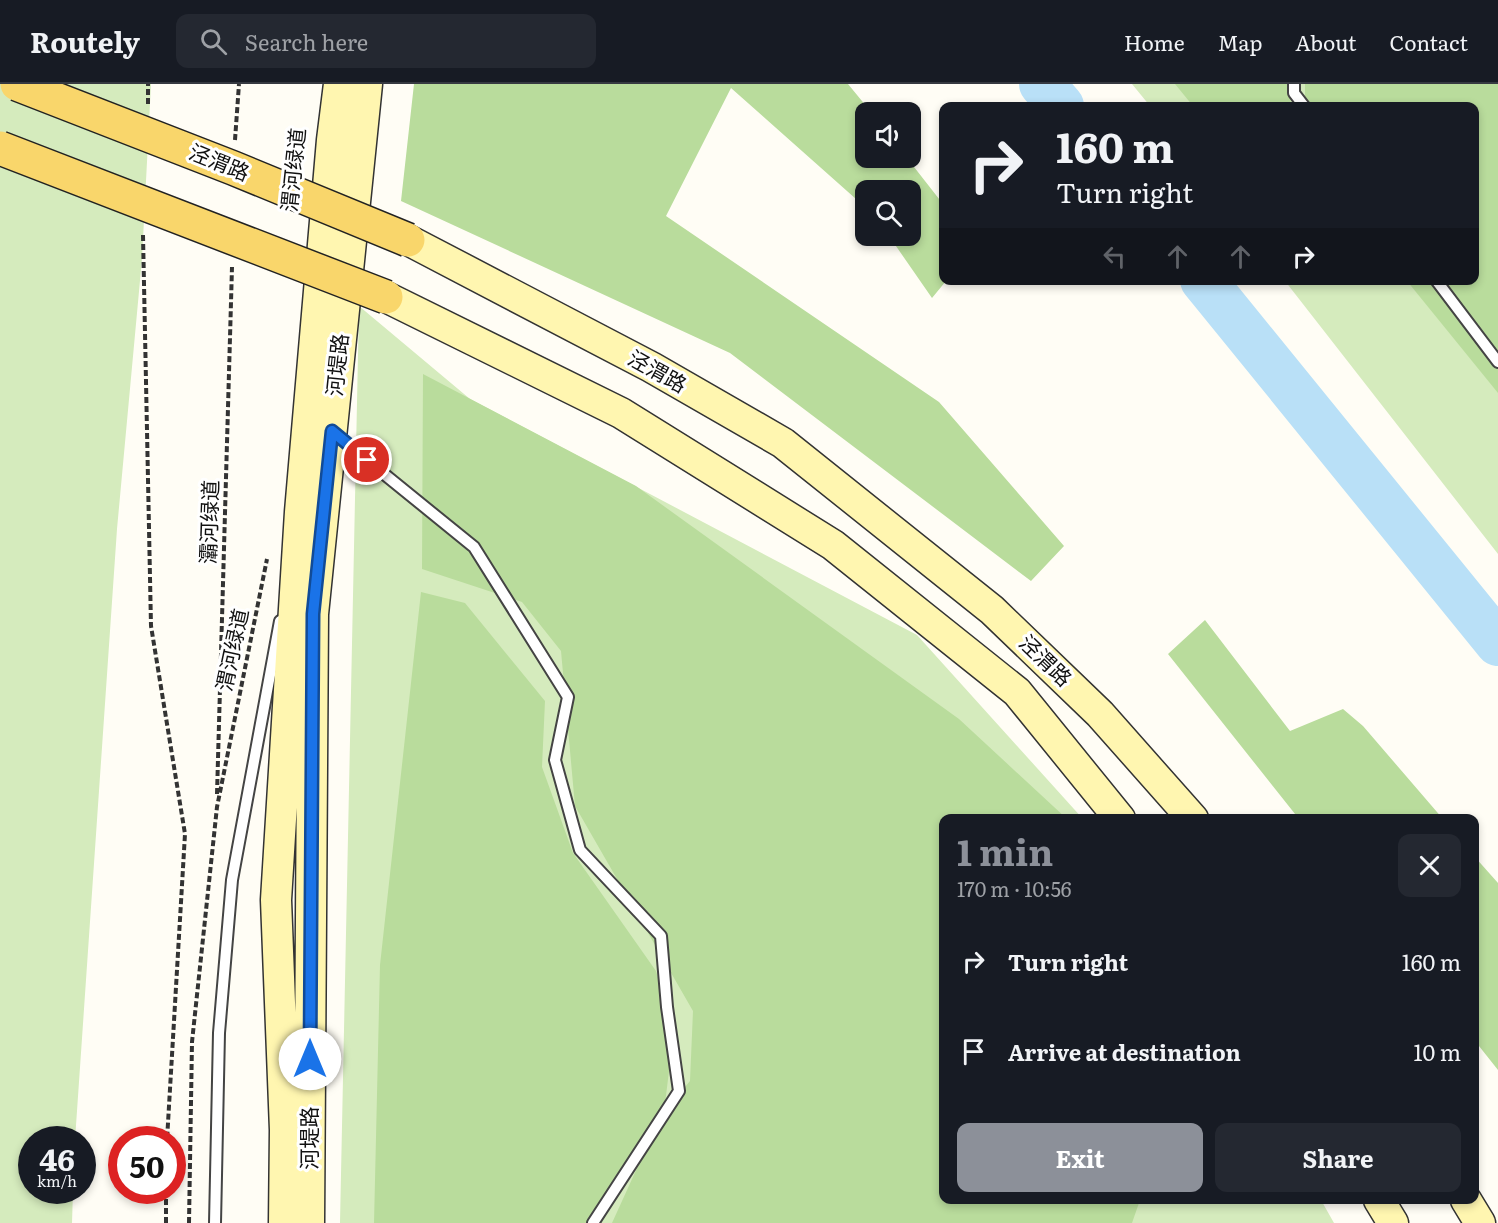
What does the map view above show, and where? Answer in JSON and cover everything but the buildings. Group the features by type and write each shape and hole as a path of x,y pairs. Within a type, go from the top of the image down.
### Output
{"main road":[{"name":"泾渭路","path":"17,84 233,168 408,240 651,367 783,443 992,610 1100,714 1189,814"},
{"name":"河堤路","path":"284,1223 285,1130 276,900 300,512 332,140 339,84"},
{"name":"河堤路","path":"309,1223 313,614 367,84"},
{"name":"泾渭路","path":"0,148 386,297 621,413 833,546 1017,692 1116,814"},
{"path":"1381,1204 1393,1223"},
{"path":"1468,1204 1480,1223"}],"lane":[{"path":"1294,84 1294,93 1301,102"},
{"path":"1440,285 1498,362"},
{"path":"332,431 474,547 568,697 555,760 580,850 661,936 667,1007 679,1091 593,1223"},
{"path":"283,604 300,512"},
{"path":"215,1223 219,1034 232,880 281,615"}],"path":[{"path":"148,84 148,106"},
{"path":"233,168 239,84"},
{"path":"143,228 151,626 185,834 168,1126"},
{"name":"灞河绿道","path":"217,807 232,238"},
{"name":"渭河绿道","path":"189,1223 192,1042 217,807 269,551"},
{"path":"166,1204 166,1223"}],"green space":[{"path":"0,84 151,84 142,259 117,529 76,1126 18,1126 18,1204 73,1204 72,1223 0,1223"},
{"path":"414,84 848,84 863,102 855,102 855,168 915,168 939,199 939,285 943,285 932,298 896,246 921,246 921,180 855,180 855,198 731,88 666,216 939,402 1064,546 1031,581 730,353 401,201"},
{"path":"1132,84 1498,84 1498,554 1288,285 1479,285 1479,102 1147,102"},
{"path":"1175,84 1288,84 1290,102 1190,102"},
{"path":"1305,84 1498,84 1498,393 1410,285 1479,285 1479,102 1305,102"},
{"path":"359,306 470,399 917,635 1078,814 939,814 939,1204 1323,1204 1334,1223 340,1223"},
{"path":"423,374 636,486 959,719 1062,814 939,814 939,1204 1139,1204 1132,1223 612,1223 658,1122 599,1223 374,1223 380,965 421,592 465,603 545,701 542,767 573,853 656,971 674,1030 664,1112 690,1081 693,1011 575,806 561,651 522,602 422,569"},
{"path":"1205,620 1290,731 1343,709 1363,726 1439,814 1295,814 1168,654"},
{"path":"1479,862 1498,883 1498,1070 1479,1046"}],"waterway":[{"path":"1042,84 1058,102"},
{"path":"1207,285 1498,643"}],"route":[{"path":"310,1059 313,614 332,431 367,460"}]}
